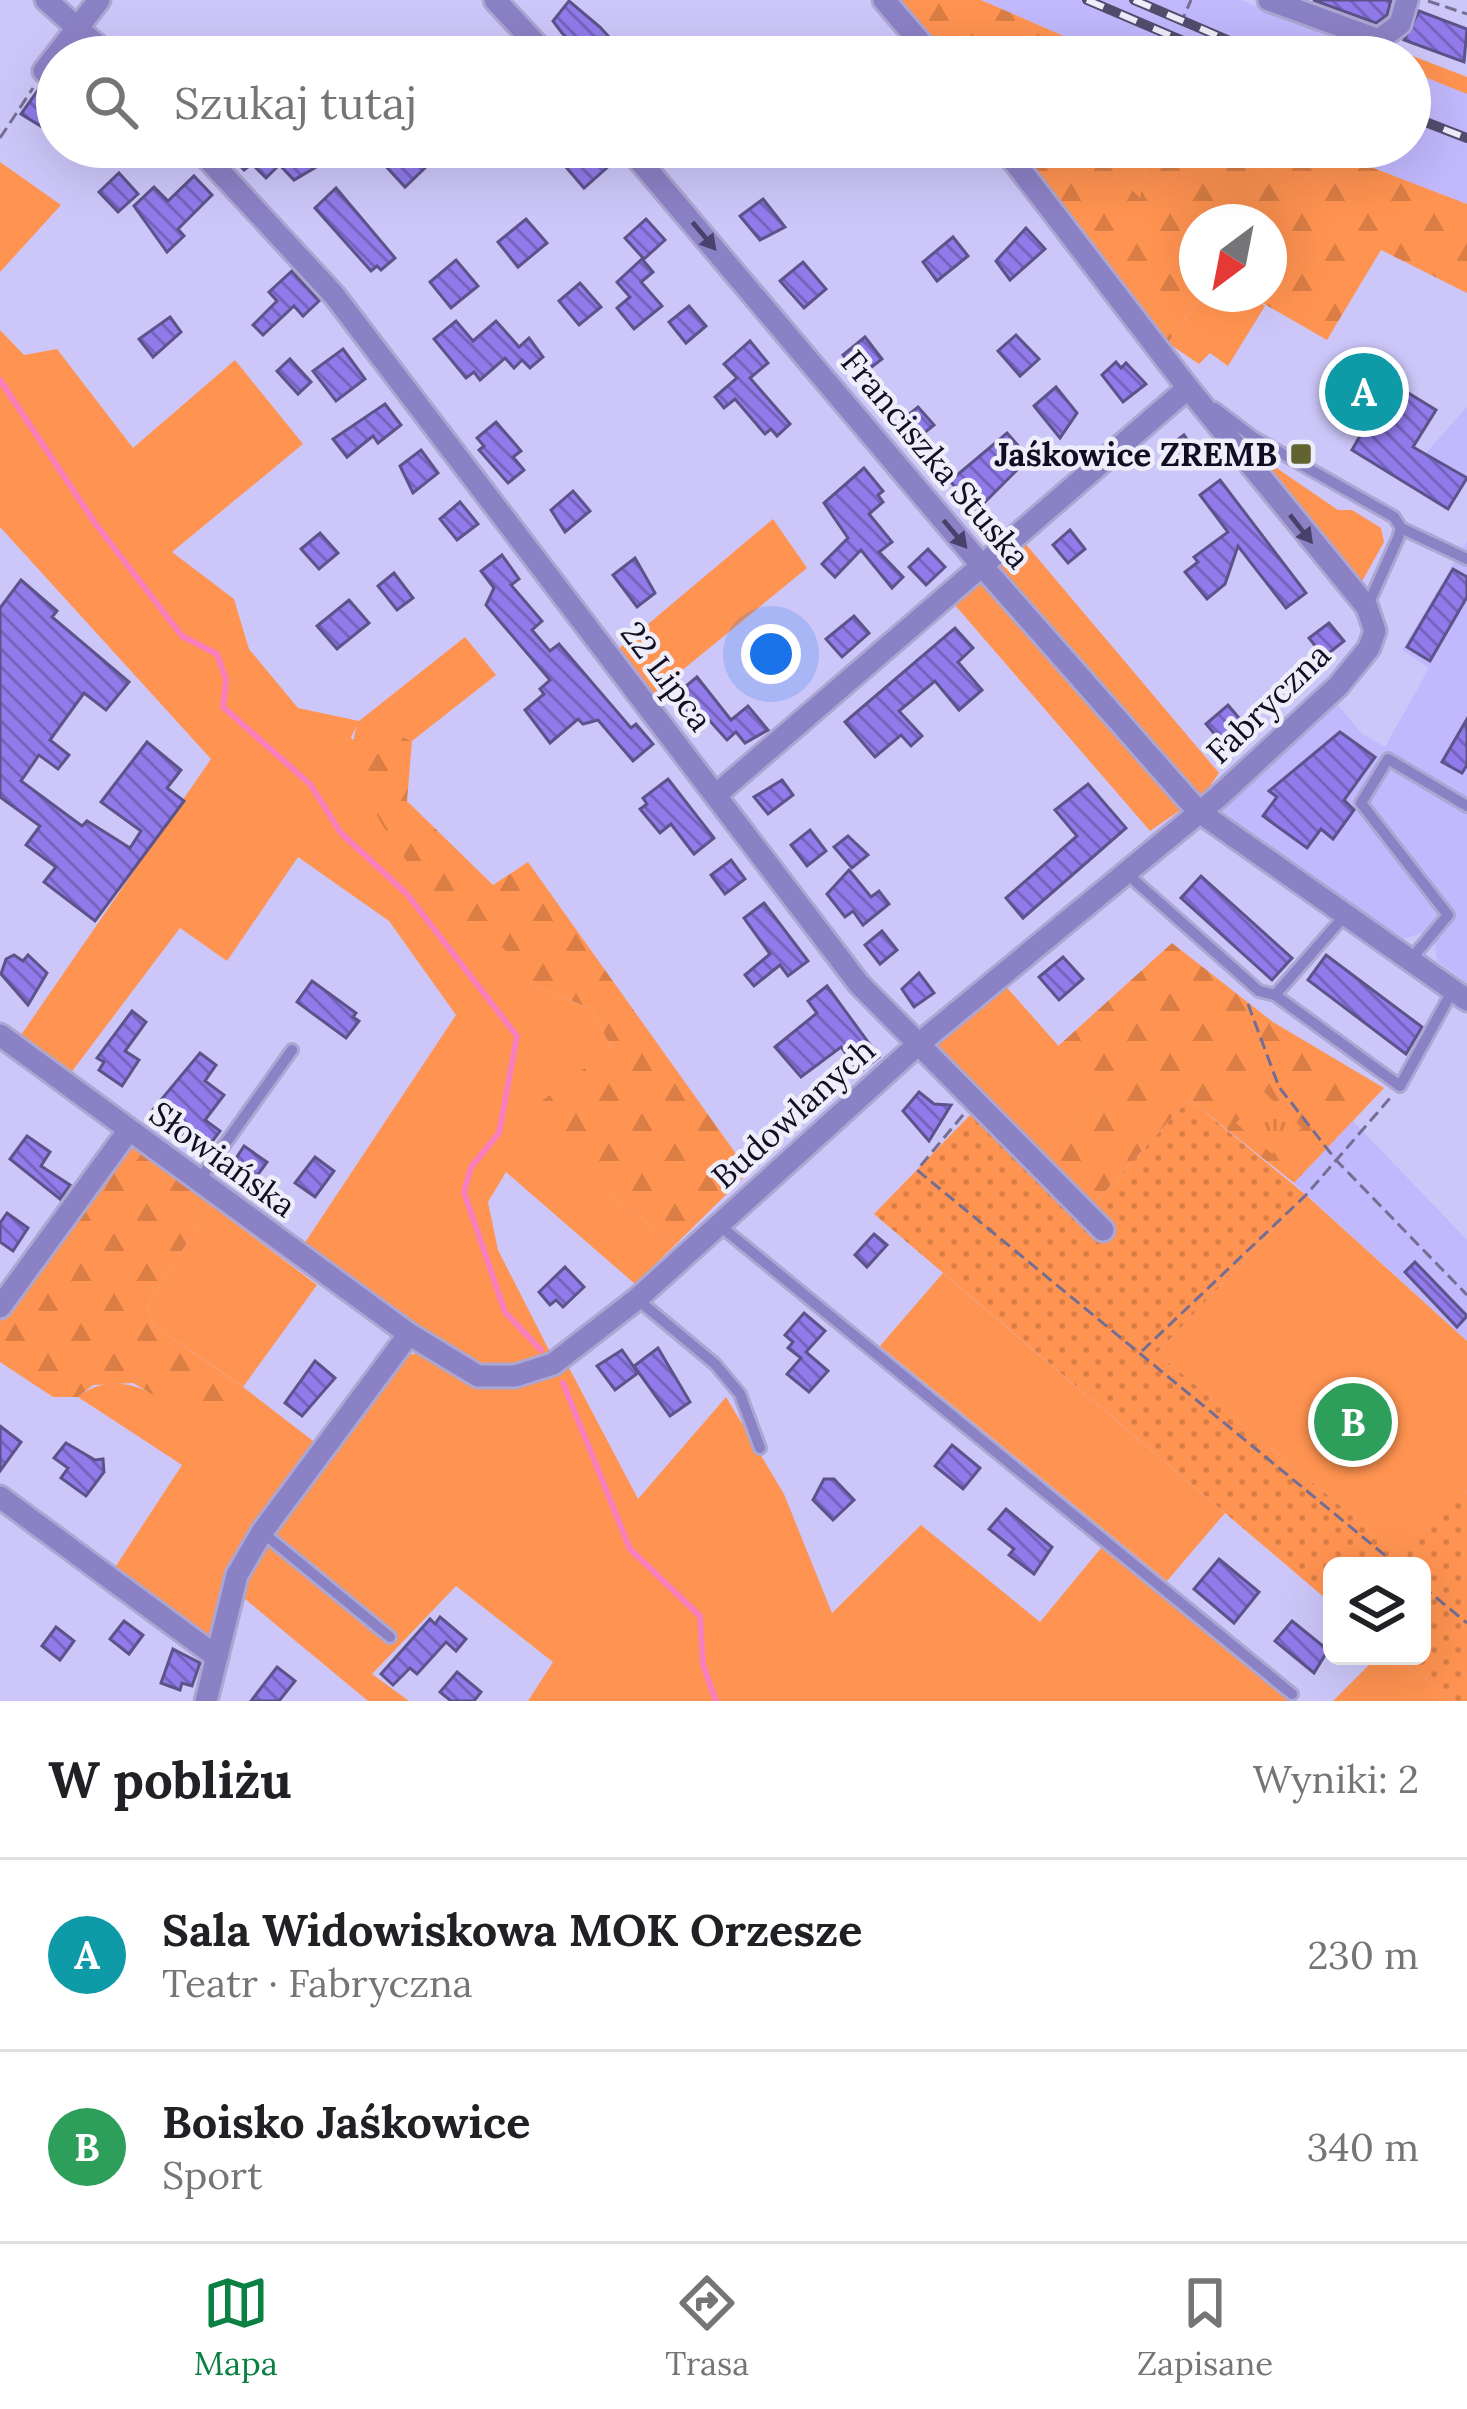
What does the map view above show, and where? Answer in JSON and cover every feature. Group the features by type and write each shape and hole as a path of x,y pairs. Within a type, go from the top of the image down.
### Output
{"street":[{"path":"46,0 90,36"},
{"path":"71,36 99,0"},
{"path":"495,0 528,36"},
{"path":"884,0 915,36"},
{"path":"1269,0 1361,36"},
{"path":"1388,36 1400,23 1407,0"},
{"name":"22 Lipca","path":"216,168 334,296 859,984 915,1047 1102,1229"},
{"name":"Franciszka Stuska","path":"646,168 983,567 1198,811"},
{"path":"1019,168 1188,388 1367,607"},
{"path":"716,794 1188,388"},
{"name":"Fabryczna","path":"1367,607 1375,631 1369,648 1338,686 1198,811 1461,994"},
{"name":"Budowlanych","path":"409,1334 478,1376 515,1376 553,1364 637,1299 915,1047 1198,811"},
{"name":"Słowiańska","path":"0,1036 409,1334"},
{"path":"0,1307 129,1130"},
{"path":"206,1701 237,1575 262,1532 409,1334"},
{"path":"0,1497 217,1657"}],"lane":[{"path":"1188,388 1253,437 1394,517 1401,528 1467,559"},
{"path":"1367,607 1401,528"},
{"path":"1412,958 1448,915 1361,803 1388,759 1467,806"},
{"path":"1124,871 1258,992 1275,995 1400,1086 1461,994"},
{"path":"1275,995 1346,914"},
{"path":"198,1181 292,1050"},
{"path":"719,1225 1292,1694"},
{"path":"637,1299 715,1364 740,1394 760,1448"},
{"path":"262,1532 390,1637"}],"path":[{"path":"1180,25 1191,0"},
{"path":"1426,0 1467,14"},
{"path":"0,137 36,83"},
{"path":"1258,992 1247,1005 1280,1087 1336,1160 1467,1295"},
{"path":"1140,1353 1336,1160 1400,1086"},
{"path":"973,1103 917,1170 1387,1557"},
{"path":"1431,1593 1467,1622"}],"shaded area":[{"path":"981,0 1241,0 1327,36 1064,36"},
{"path":"1431,79 1467,94 1467,204 1374,168 1431,168"},
{"path":"1467,407 1467,479 1426,453"},
{"path":"1467,541 1467,983 1437,961 1435,943 1422,933 1402,939 1210,802 1329,694 1362,734 1385,747 1429,668 1402,650"},
{"path":"1353,1121 1467,1240 1467,1341 1294,1183"}],"green space":[{"path":"899,0 981,0 1064,36 931,36"},
{"path":"1431,63 1467,77 1467,94 1431,79"},
{"path":"0,162 61,205 0,272"},
{"path":"1035,168 1111,168 1140,198 1146,168 1374,168 1467,204 1467,293 1381,250 1327,340 1278,312 1287,312 1287,204 1179,204 1179,312 1190,312 1168,343"},
{"path":"1110,168 1146,168 1140,199"},
{"path":"1190,312 1261,312 1228,366 1210,353 1199,364 1168,343"},
{"path":"0,330 24,355 57,349 133,448 235,360 303,444 172,552 234,599 249,649 298,708 359,721 465,637 496,675 412,741 359,722 351,737 533,985 592,1009 611,1048 603,1191 676,1244 635,1284 506,1172 488,1202 498,1250 550,1352 504,1367 468,1360 421,1332 304,1244 456,1015 389,921 298,857 227,961 180,928 67,1078 19,1038 211,759 0,527"},
{"path":"1243,445 1338,510 1352,510 1381,528 1384,542 1361,583"},
{"path":"773,519 807,568 652,695 616,651"},
{"path":"1024,542 1219,773 1205,793 1150,831 954,604"},
{"path":"359,721 412,741 407,801 493,885 528,862 749,1172 676,1244 603,1191 542,1101 611,1048 592,1009 533,985 486,927 461,930 369,801 354,745"},
{"path":"1172,943 1273,1022 1384,1088 1294,1183 1189,1099 1084,1215 1029,1168 1102,1095 1056,1048"},
{"path":"1002,982 1102,1095 1040,1157 925,1047"},
{"path":"1264,1092 1302,1128 1272,1154 1236,1123"},
{"path":"1189,1099 1306,1195 1157,1353 1402,1557 1323,1557 1323,1596 874,1214 970,1115 1084,1215"},
{"path":"128,1143 211,1205 147,1306 153,1325 243,1387 210,1428 133,1383 93,1385 78,1397 53,1397 0,1362 0,1319"},
{"path":"1306,1195 1467,1341 1467,1491 1402,1557 1157,1353"},
{"path":"211,1205 317,1285 243,1387 317,1444 234,1563 210,1639 112,1572 182,1465 78,1397 95,1387 128,1385 162,1398 210,1428 242,1386 153,1325 147,1306"},
{"path":"943,1273 1225,1513 1167,1581 880,1346"},
{"path":"420,1353 461,1377 492,1387 523,1384 567,1364 638,1499 726,1397 784,1494 832,1613 921,1525 1040,1622 1101,1548 1294,1701 528,1701 553,1662 456,1586 372,1674 409,1701 368,1701 239,1594 251,1559 400,1356"},
{"path":"1467,1491 1467,1701 1457,1701 1407,1665 1431,1665 1431,1557 1404,1557"},
{"path":"1369,1665 1407,1665 1457,1701 1333,1701"}],"building":[{"path":"1313,0 1391,0 1387,15 1376,23"},
{"path":"569,1 608,36 565,36 553,21"},
{"path":"1419,11 1467,29 1464,62 1431,50 1431,36 1406,36"},
{"path":"36,93 36,123 21,114"},
{"path":"256,168 276,168 266,178"},
{"path":"283,168 314,168 294,180"},
{"path":"388,168 425,168 405,187"},
{"path":"567,168 607,168 584,188"},
{"path":"119,173 138,194 118,212 99,192"},
{"path":"194,176 212,195 178,229 184,236 167,252 134,206 154,187 168,201"},
{"path":"336,188 395,258 381,270 377,266 371,271 315,208"},
{"path":"763,199 785,227 760,240 740,216"},
{"path":"526,219 547,243 518,267 498,242"},
{"path":"646,219 665,240 644,259 625,238"},
{"path":"1026,228 1045,249 1010,280 996,261"},
{"path":"953,237 968,256 937,281 923,262"},
{"path":"642,259 653,272 641,282 662,306 634,329 617,308 630,297 617,282"},
{"path":"456,260 478,286 451,308 430,282"},
{"path":"803,262 826,289 804,308 780,281"},
{"path":"292,271 319,301 303,316 294,306 263,335 253,325 277,301 269,292"},
{"path":"580,283 601,307 579,325 559,301"},
{"path":"689,306 706,326 686,343 669,322"},
{"path":"170,317 181,332 153,357 139,339"},
{"path":"456,321 473,341 496,321 519,347 529,338 543,357 530,368 522,360 514,368 505,358 480,380 474,372 466,378 434,339"},
{"path":"1016,335 1039,359 1020,376 998,351"},
{"path":"865,337 882,359 860,376 843,355"},
{"path":"750,341 768,363 750,378 790,424 777,436 771,429 765,434 735,399 724,408 715,397 737,378 724,364"},
{"path":"343,349 365,379 336,401 313,371"},
{"path":"1348,356 1436,410 1413,447 1467,478 1448,509 1352,450 1369,420 1326,393"},
{"path":"290,359 311,382 298,394 277,371"},
{"path":"1116,362 1121,368 1126,363 1146,384 1123,402 1102,375"},
{"path":"1056,387 1077,413 1060,438 1034,406"},
{"path":"385,404 401,425 378,443 373,436 347,457 333,439"},
{"path":"918,407 934,425 913,442 897,424"},
{"path":"496,422 521,451 513,457 524,470 508,483 479,450 484,446 477,438"},
{"path":"1007,433 1029,458 976,511 950,481"},
{"path":"1184,435 1197,454 1177,468 1164,450"},
{"path":"421,450 438,473 413,493 400,466"},
{"path":"864,468 883,491 878,495 883,502 869,514 892,542 879,552 903,577 892,588 861,550 835,577 822,564 848,538 824,503"},
{"path":"1220,480 1306,593 1286,608 1238,546 1225,584 1207,599 1185,572 1198,562 1194,557 1228,532 1200,495"},
{"path":"573,491 590,511 565,532 551,510"},
{"path":"460,502 478,524 457,540 440,519"},
{"path":"1070,530 1085,549 1068,563 1053,545"},
{"path":"320,533 338,553 319,569 301,549"},
{"path":"928,549 945,567 926,585 909,567"},
{"path":"502,555 519,579 511,585 542,621 532,630 550,651 559,644 631,728 636,724 653,744 633,761 598,720 583,724 578,719 550,743 525,710 544,694 540,689 550,680 486,605 494,588 481,571"},
{"path":"635,558 655,593 637,607 613,575"},
{"path":"1453,569 1467,577 1467,597 1430,661 1407,647"},
{"path":"394,573 413,598 397,610 378,586"},
{"path":"21,580 57,611 52,617 129,682 106,710 84,693 50,740 69,755 58,769 39,755 21,781 82,826 87,821 130,848 141,831 101,802 147,742 181,770 167,788 184,801 95,921 44,882 56,867 26,845 40,826 0,797 0,608"},
{"path":"349,600 369,623 337,649 317,626"},
{"path":"854,616 869,633 842,657 826,639"},
{"path":"1329,623 1344,641 1324,657 1309,638"},
{"path":"955,628 973,648 958,662 982,690 959,710 935,681 899,711 922,736 911,746 901,735 875,757 845,722"},
{"path":"697,677 731,720 748,706 768,730 745,743 736,732 727,740 702,712 693,720 674,696"},
{"path":"1228,705 1245,725 1223,744 1206,724"},
{"path":"1467,719 1467,765 1462,773 1442,762"},
{"path":"1340,732 1375,757 1344,800 1354,810 1333,839 1321,829 1307,848 1263,816 1277,797 1269,791"},
{"path":"668,779 714,838 694,854 671,824 660,833 640,809 647,804 643,798"},
{"path":"782,780 793,795 768,814 754,797"},
{"path":"1088,784 1126,828 1023,918 1006,898 1077,836 1055,810"},
{"path":"810,830 826,851 807,866 791,845"},
{"path":"848,836 868,855 852,868 834,847"},
{"path":"731,860 745,879 725,894 711,875"},
{"path":"849,870 871,897 879,891 889,904 863,925 853,911 845,917 827,894"},
{"path":"1201,876 1292,958 1272,980 1181,898"},
{"path":"764,903 808,961 788,976 780,965 754,986 745,975 770,954 744,918"},
{"path":"882,931 897,950 880,964 865,945"},
{"path":"14,955 23,961 28,955 47,973 28,1005 1,974 6,959"},
{"path":"1326,955 1422,1027 1406,1054 1308,980"},
{"path":"1063,957 1083,979 1059,1000 1039,977"},
{"path":"919,973 934,993 914,1007 902,989"},
{"path":"312,981 356,1013 353,1017 359,1021 346,1038 297,1002"},
{"path":"827,986 879,1057 860,1072 841,1047 801,1077 775,1047 817,1013 808,1001"},
{"path":"132,1011 146,1022 125,1051 139,1060 122,1086 99,1070 104,1062 97,1058"},
{"path":"200,1053 216,1065 205,1081 224,1095 205,1120 220,1131 205,1151 151,1112"},
{"path":"919,1092 934,1104 951,1105 929,1141 903,1111"},
{"path":"27,1136 50,1152 41,1166 70,1185 60,1199 10,1159"},
{"path":"244,1146 267,1162 251,1184 229,1169"},
{"path":"315,1157 334,1171 315,1197 295,1183"},
{"path":"7,1213 28,1228 13,1251 0,1242 0,1223"},
{"path":"874,1234 887,1245 867,1267 855,1255"},
{"path":"1415,1262 1467,1316 1457,1327 1405,1272"},
{"path":"565,1267 584,1287 563,1307 556,1300 550,1305 539,1292"},
{"path":"804,1313 825,1331 806,1352 828,1371 809,1392 787,1374 801,1358 788,1348 793,1342 785,1335"},
{"path":"658,1348 690,1402 670,1416 634,1366"},
{"path":"622,1350 638,1373 615,1390 597,1366"},
{"path":"315,1361 335,1378 302,1416 285,1403"},
{"path":"0,1426 21,1442 0,1471"},
{"path":"66,1443 95,1460 103,1459 104,1472 86,1496 61,1478 68,1468 54,1458"},
{"path":"952,1445 980,1468 963,1489 935,1466"},
{"path":"824,1479 834,1479 854,1500 833,1520 813,1500"},
{"path":"1006,1509 1052,1547 1034,1574 1009,1555 1014,1549 989,1529"},
{"path":"1219,1559 1259,1592 1234,1623 1194,1589"},
{"path":"440,1617 466,1639 456,1651 446,1642 417,1674 410,1668 393,1685 381,1674 430,1619 435,1624"},
{"path":"124,1621 143,1635 129,1654 110,1639"},
{"path":"1292,1621 1323,1646 1323,1658 1314,1673 1275,1641"},
{"path":"56,1627 74,1641 60,1660 42,1646"},
{"path":"173,1649 200,1663 192,1686 182,1683 180,1690 161,1683"},
{"path":"277,1667 295,1681 279,1701 251,1701"},
{"path":"457,1672 481,1692 474,1701 451,1701 440,1692"}],"waterway":[{"path":"0,380 95,523 182,636 217,654 226,680 223,707 310,784 341,833 407,894 517,1036 499,1133 471,1167 464,1192 505,1312 541,1350"},
{"path":"563,1383 630,1549 700,1616 703,1665 716,1701"}],"railway":[{"path":"1087,0 1172,36"},
{"path":"1134,0 1218,36"},
{"path":"1431,124 1467,138"}],"place":[{"name":"Sala Widowiskowa MOK Orzesze","path":"1364,392"},
{"name":"Jaśkowice ZREMB","path":"1301,454"},
{"name":"Boisko Jaśkowice","path":"1353,1422"}]}
